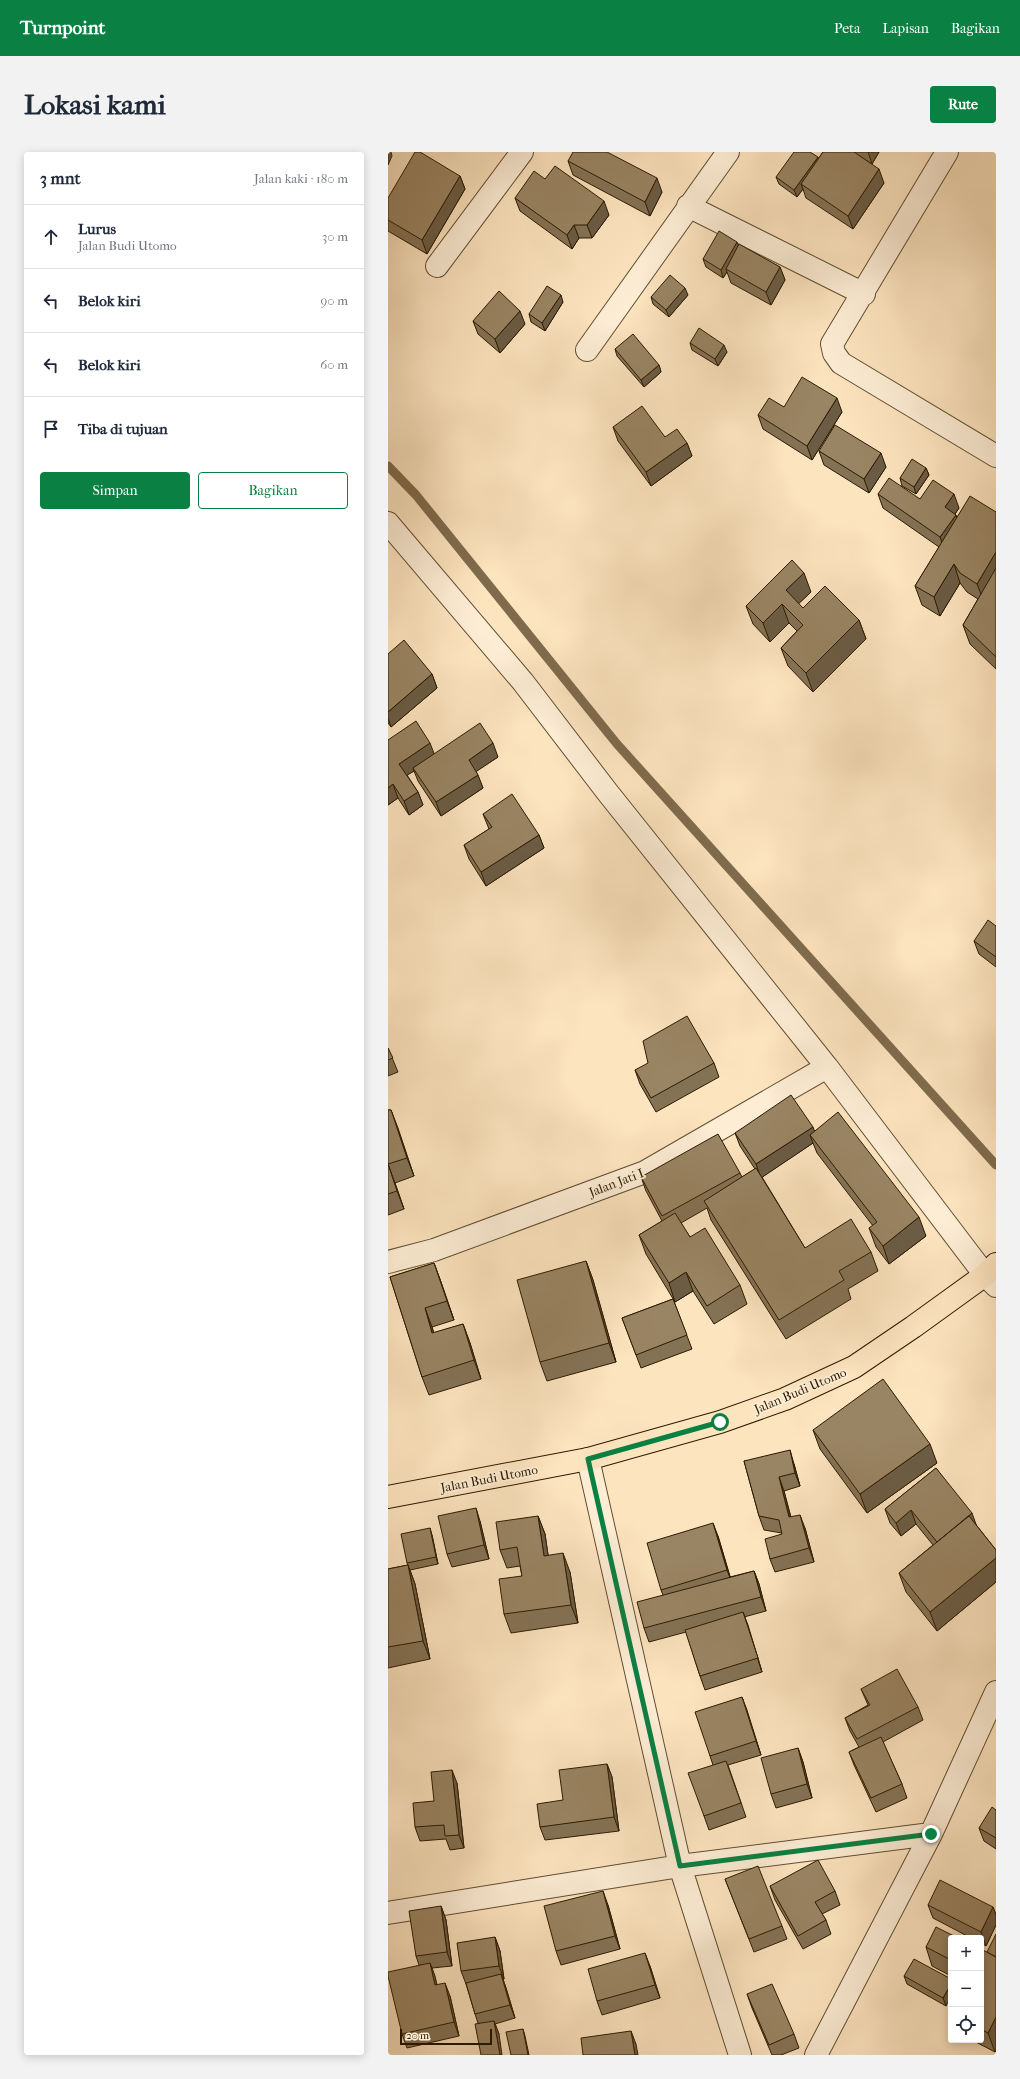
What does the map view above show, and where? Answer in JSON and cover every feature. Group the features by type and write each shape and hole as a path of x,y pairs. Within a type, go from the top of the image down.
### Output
{"main road":[{"name":"Jalan Budi Utomo","path":"388,1497 588,1459 720,1422 792,1396 854,1367 992,1275"}],"street":[{"path":"437,266 522,152"},
{"path":"587,350 688,206 728,152"},
{"path":"947,152 864,294 832,344 834,353 841,363 996,456"},
{"path":"688,206 864,294"},
{"path":"388,523 523,682 608,793 992,1275"},
{"name":"Jalan Jati I","path":"388,1262 434,1250 645,1172 827,1067"},
{"path":"588,1459 680,1866 740,2055"},
{"path":"816,2055 931,1834 996,1692"},
{"path":"388,1913 680,1866 931,1834"}],"building":[{"path":"415,152 420,152 460,176 422,240 388,220 388,198"},
{"path":"573,152 607,152 657,178 645,202 568,161"},
{"path":"794,152 810,152 818,157 794,190 776,177"},
{"path":"823,152 854,152 879,169 848,216 801,184"},
{"path":"555,166 604,201 587,225 574,225 567,235 515,198 534,171 545,179"},
{"path":"719,231 737,242 721,270 703,259"},
{"path":"739,244 780,267 766,292 726,269"},
{"path":"670,275 685,288 666,310 651,297"},
{"path":"547,286 561,295 542,323 529,314"},
{"path":"499,291 520,311 495,339 473,321"},
{"path":"699,328 724,345 715,359 690,343"},
{"path":"633,334 659,365 641,380 615,349"},
{"path":"802,377 837,398 807,446 758,415 769,398 784,407"},
{"path":"642,406 665,437 677,429 687,443 646,472 613,427"},
{"path":"835,425 881,453 864,479 819,451"},
{"path":"912,459 926,468 914,487 900,478"},
{"path":"889,478 920,499 933,480 954,494 945,507 956,515 940,537 878,494"},
{"path":"970,496 996,512 996,552 977,584 960,573 954,564 934,597 915,586"},
{"path":"792,560 804,573 786,590 803,608 825,586 859,620 806,673 781,648 803,625 782,604 763,623 746,606"},
{"path":"996,568 996,657 963,625"},
{"path":"404,640 432,674 388,712 388,654"},
{"path":"416,721 430,743 399,764 418,792 404,801 393,784 388,788 388,740"},
{"path":"480,723 493,743 469,760 478,775 436,802 413,768"},
{"path":"512,794 539,835 481,872 464,845 492,827 483,814"},
{"path":"988,920 996,926 996,957 974,941"},
{"path":"687,1016 714,1063 651,1098 635,1070 648,1063 643,1041"},
{"path":"388,1048 393,1058 388,1060"},
{"path":"791,1095 813,1127 756,1164 735,1133"},
{"path":"388,1110 391,1110 407,1158 388,1164"},
{"path":"838,1112 919,1217 883,1246 869,1228 877,1222 810,1135"},
{"path":"718,1134 740,1173 662,1216 641,1177"},
{"path":"388,1164 397,1191 388,1194"},
{"path":"756,1168 805,1248 851,1219 871,1252 839,1271 844,1280 779,1320 704,1201"},
{"path":"675,1213 690,1237 705,1228 740,1285 707,1306 686,1272 669,1283 639,1235"},
{"path":"586,1261 609,1343 540,1362 517,1280"},
{"path":"434,1263 447,1301 425,1308 432,1333 463,1324 474,1360 422,1377 390,1277"},
{"path":"673,1299 687,1335 636,1355 622,1318"},
{"path":"883,1379 930,1444 860,1494 813,1430"},
{"path":"790,1450 795,1473 779,1477 789,1517 800,1515 809,1548 770,1559 765,1539 782,1534 779,1520 759,1516 744,1461"},
{"path":"936,1468 972,1513 937,1542 911,1510 896,1523 885,1509"},
{"path":"476,1508 484,1545 447,1554 438,1516"},
{"path":"538,1516 544,1556 563,1553 571,1605 504,1614 499,1579 522,1576 517,1547 500,1550 496,1522"},
{"path":"969,1516 996,1550 996,1558 930,1612 899,1573"},
{"path":"713,1523 727,1570 661,1590 647,1543"},
{"path":"430,1528 436,1557 407,1563 401,1534"},
{"path":"408,1565 423,1641 388,1647 388,1569"},
{"path":"754,1571 761,1597 644,1628 637,1602"},
{"path":"743,1612 758,1658 700,1676 685,1630"},
{"path":"897,1669 918,1707 857,1739 845,1718 870,1705 861,1689"},
{"path":"742,1697 756,1741 710,1756 695,1712"},
{"path":"881,1737 902,1784 871,1798 849,1752"},
{"path":"798,1748 807,1784 771,1794 761,1758"},
{"path":"726,1761 741,1803 704,1816 688,1773"},
{"path":"607,1764 614,1817 540,1827 537,1804 563,1800 559,1770"},
{"path":"452,1770 459,1835 445,1836 444,1825 415,1827 413,1803 434,1801 431,1772"},
{"path":"992,1807 996,1810 996,1838 979,1828"},
{"path":"818,1860 835,1891 815,1902 826,1920 798,1936 770,1886"},
{"path":"758,1866 782,1926 749,1939 725,1879"},
{"path":"940,1880 993,1907 981,1932 928,1905"},
{"path":"603,1891 615,1936 556,1951 544,1906"},
{"path":"441,1906 447,1952 416,1956 409,1911"},
{"path":"936,1927 952,1935 948,1935 948,1958 926,1947"},
{"path":"996,1934 996,1957 987,1952"},
{"path":"495,1937 499,1966 461,1971 457,1943"},
{"path":"984,1951 996,1957 996,2017 988,2033 984,2031"},
{"path":"645,1953 655,1985 597,2001 588,1969"},
{"path":"914,1959 948,1977 948,1989 943,1998 904,1976"},
{"path":"430,1963 435,1985 445,1983 454,2022 402,2034 388,1972"},
{"path":"501,1974 510,2005 475,2014 466,1983"},
{"path":"772,1984 794,2034 769,2045 747,1994"},
{"path":"494,2021 500,2055 481,2055 475,2024"},
{"path":"523,2029 528,2055 511,2055 506,2032"},
{"path":"631,2031 635,2055 583,2055 581,2038"}],"waterway":[{"path":"388,466 416,495 617,744 996,1165"}],"route":[{"path":"720,1422 588,1459 680,1866 931,1834"}]}
